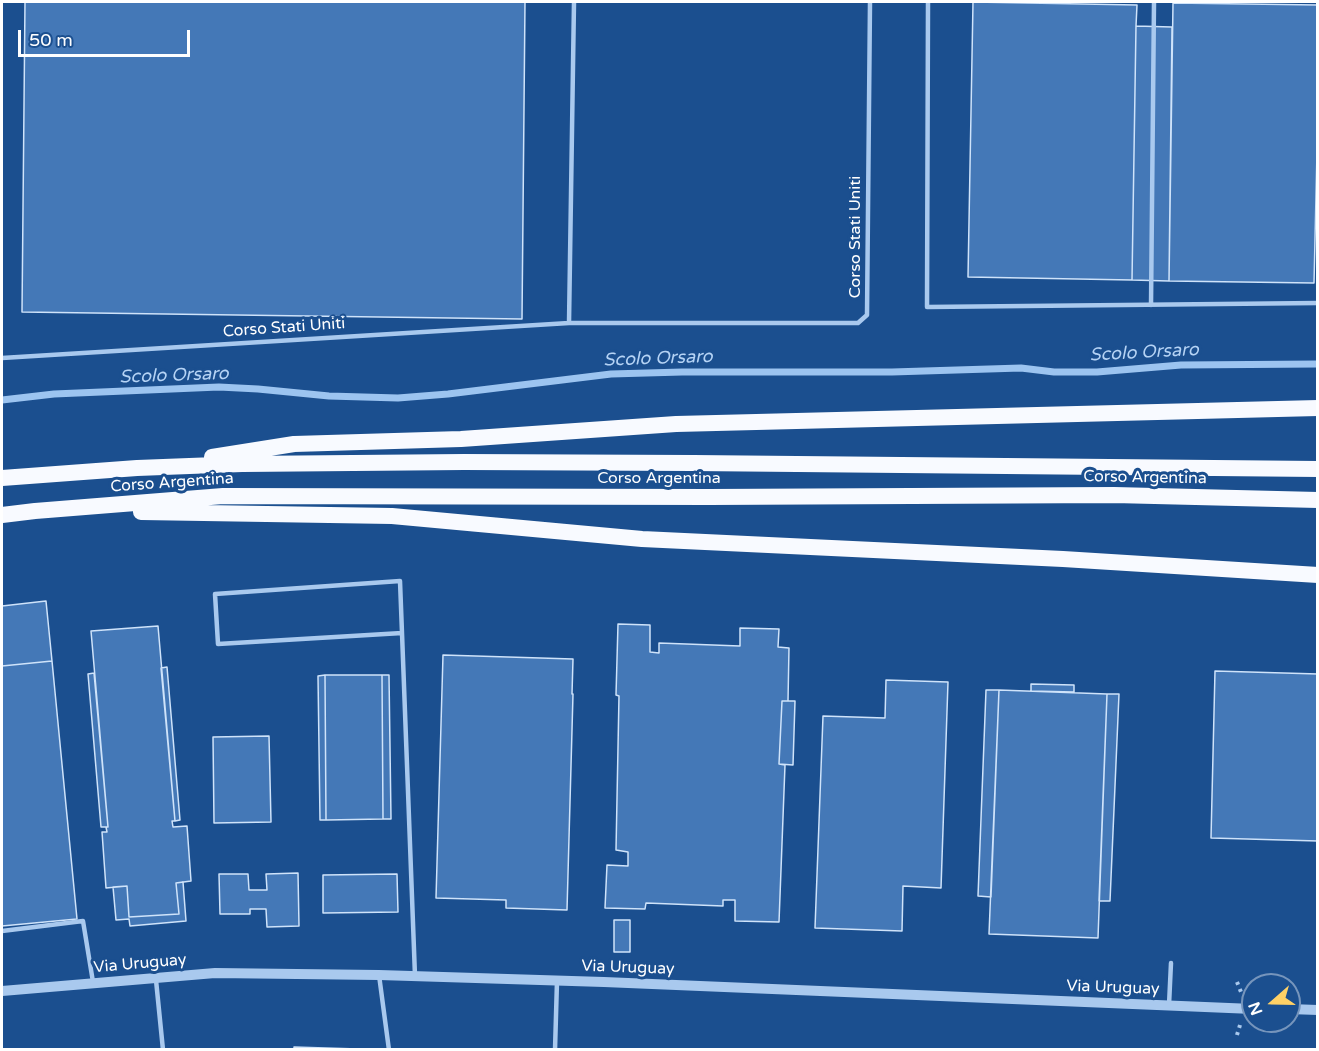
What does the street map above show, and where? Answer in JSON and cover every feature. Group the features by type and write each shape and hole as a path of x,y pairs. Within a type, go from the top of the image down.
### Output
{"highway":[{"path":"137,468 294,444 461,440 676,424 1317,408"},
{"name":"Corso Argentina","path":"2,478 137,468 242,464 509,462 1317,469"},
{"name":"Corso Argentina","path":"2,515 224,496 1114,495 1317,500"},
{"path":"35,511 392,516 642,539 1063,559 1317,575"}],"street":[{"name":"Via Uruguay","path":"2,991 215,973 379,975 1241,1008"},
{"path":"1301,1010 1317,1010"}],"lane":[{"path":"568,322 574,2"},
{"name":"Corso Stati Uniti","path":"2,358 568,322 858,323 867,315 870,2"},
{"path":"928,2 927,307 1317,303"},
{"path":"1151,305 1154,2"},
{"path":"402,633 218,644 214,594 400,581 402,633 415,976"},
{"path":"2,931 83,921 93,983"},
{"path":"1169,1005 1171,963"},
{"path":"379,975 389,1050"},
{"path":"156,977 163,1050"},
{"path":"555,1050 557,981"}],"building":[{"path":"25,2 525,2 522,319 22,312"},
{"path":"973,2 1137,5 1132,280 968,277"},
{"path":"1173,3 1318,5 1314,283 1169,281"},
{"path":"1136,26 1172,27 1169,281 1132,280"},
{"path":"46,601 52,661 2,666 2,606"},
{"path":"618,624 650,625 650,652 659,653 659,643 740,646 740,628 779,629 778,647 789,648 788,701 782,701 779,764 785,765 779,922 735,921 735,900 723,900 723,906 646,903 645,909 605,908 607,865 628,866 628,852 616,850"},
{"path":"158,626 175,821 172,821 173,827 187,826 191,881 176,883 179,914 129,917 127,886 106,888 102,832 107,832 106,827 108,827 91,631"},
{"path":"443,655 573,659 567,910 506,908 506,900 436,898"},
{"path":"52,661 77,919 2,926 2,666"},
{"path":"167,667 180,820 175,821 161,668"},
{"path":"1215,671 1318,674 1318,841 1211,838"},
{"path":"94,673 108,827 101,827 88,674"},
{"path":"325,675 326,820 320,820 318,676"},
{"path":"325,675 382,675 383,819 326,820"},
{"path":"382,675 389,675 391,819 383,819"},
{"path":"886,680 948,682 941,888 903,886 902,931 815,928 823,716 885,718"},
{"path":"1031,684 1074,685 1074,692 1031,691"},
{"path":"986,690 999,690 991,897 978,896"},
{"path":"999,690 1107,694 1098,938 989,934"},
{"path":"1107,694 1119,694 1110,901 1099,901"},
{"path":"782,701 795,701 793,765 779,764"},
{"path":"269,736 271,822 214,823 213,737"},
{"path":"298,873 299,926 267,927 266,909 250,909 250,914 220,914 219,874 248,874 249,890 267,890 266,874"},
{"path":"397,874 398,912 323,913 323,875"},
{"path":"183,882 186,921 130,926 129,919 116,920 113,887 127,886 129,917 179,914 176,883"},
{"path":"614,920 630,920 630,952 614,952"},
{"path":"294,1047 358,1049 358,1050 294,1050"}],"waterway":[{"name":"Scolo Orsaro","path":"2,400 54,394 219,387 329,396 398,398 611,374 682,372 892,372 1021,368 1054,372 1097,372 1181,365 1318,364"}]}
